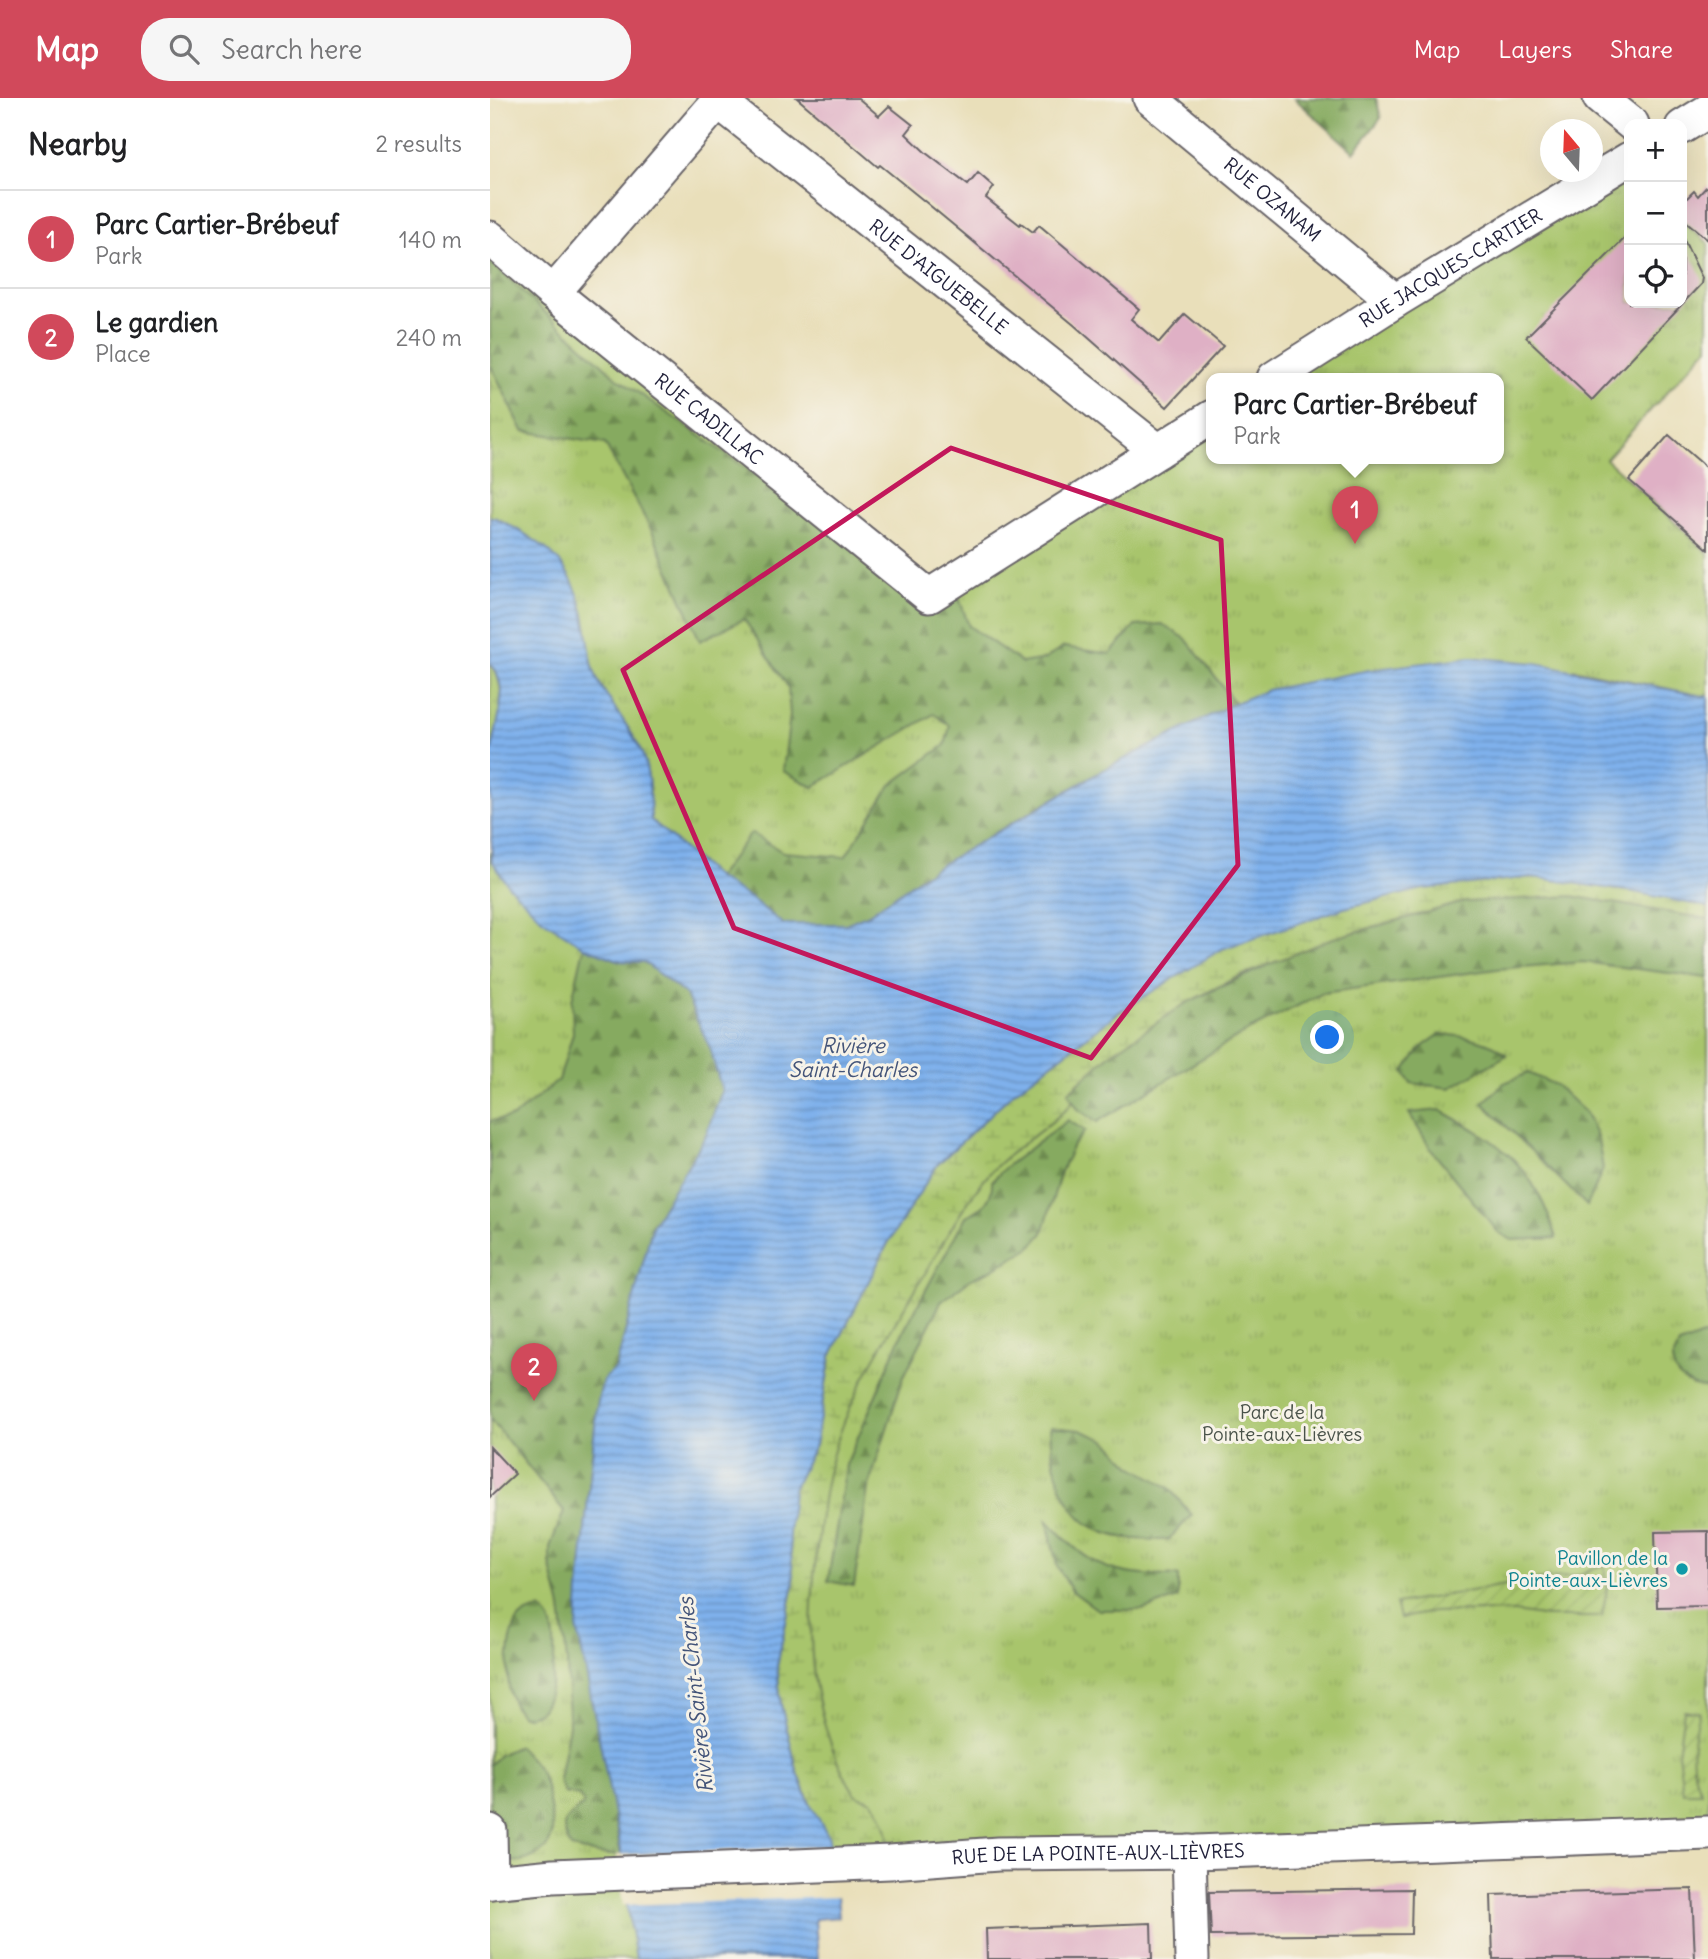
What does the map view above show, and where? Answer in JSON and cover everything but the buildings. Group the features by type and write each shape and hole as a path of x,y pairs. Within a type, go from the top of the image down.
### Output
{"street":[{"name":"RUE OZANAM","path":"1150,98 1395,301"},
{"path":"1600,98 1626,119"},
{"path":"553,293 719,100"},
{"name":"RUE D'AIGUEBELLE","path":"719,100 1158,451"},
{"path":"1687,124 1708,111"},
{"name":"RUE JACQUES-CARTIER","path":"1282,373 1624,162"},
{"name":"RUE CADILLAC","path":"490,239 553,293 929,596 1158,451"},
{"path":"1158,451 1206,421"},
{"path":"490,1831 490,1882"},
{"name":"RUE DE LA POINTE-AUX-LIÈVRES","path":"490,1882 998,1854 1189,1852 1708,1833"},
{"path":"1189,1852 1192,1959"}],"highlighted area":[{"path":"951,448 1221,540 1238,865 1091,1058 734,928 623,670"}],"green space":[{"path":"1294,98 1376,98 1381,118 1354,152"},
{"path":"1624,180 1624,308 1687,308 1687,225 1708,243 1708,347 1606,459 1708,553 1708,697 1575,669 846,924 783,924 717,878 651,820 643,756 594,672 581,604 574,586 556,558 544,547 513,527 490,517 490,238 929,596 1206,420 1206,464 1504,464 1504,373 1283,373"},
{"path":"490,262 616,377 929,596 953,581 969,626 1022,663 1045,659 1064,647 1110,654 1135,626 1162,624 1186,639 1235,703 1109,767 1030,812 927,873 869,914 846,924 783,924 753,900 717,878 751,833 783,852 845,857 891,785 945,745 950,726 934,714 813,787 783,771 790,715 788,687 744,619 700,641 653,533 605,444 523,431 490,364"},
{"path":"490,663 500,685 501,697 490,759"},
{"path":"490,851 492,861 620,961 671,1192 653,1224 616,1368 603,1380 597,1406 579,1590 636,1959 490,1959"},
{"path":"1532,877 1634,892 1708,907 1708,919 1572,896 1464,902 1333,938 1233,979 1186,1003 1110,1054 1068,1092 1073,1101 1053,1121 999,1164 971,1198 865,1377 845,1419 828,1472 812,1598 811,1646 814,1677 823,1719 836,1757 854,1792 872,1802 881,1815 888,1839 890,1862 834,1864 797,1770 781,1705 777,1666 794,1584 789,1534 793,1489 815,1445 831,1356 888,1243 937,1165 1014,1092 1119,1012 1221,949 1344,908 1423,889"},
{"path":"1572,896 1708,919 1708,978 1583,962 1497,969 1323,993 1246,1032 1097,1122 1078,1109 1068,1092 1110,1054 1186,1003 1294,953 1333,938 1464,902"},
{"name":"Parc de la Pointe-aux-Lièvres","path":"1708,907 1708,1833 890,1862 777,1666 789,1534 937,1165 1344,908"},
{"path":"584,947 620,961 644,962 686,995 710,1048 722,1091 705,1137 653,1224 616,1368 603,1380 597,1406 579,1590 621,1856 571,1848 564,1831 565,1822 584,1803 579,1796 564,1793 559,1779 569,1725 567,1662 561,1608 550,1563 550,1547 564,1511 490,1419 490,1121 513,1117 559,1080 573,1033 572,1000"},
{"path":"1440,1034 1485,1042 1507,1055 1450,1088 1411,1083 1404,1071 1422,1047"},
{"path":"1528,1073 1556,1085 1586,1113 1598,1139 1603,1169 1587,1206 1483,1103 1504,1083"},
{"path":"1440,1110 1482,1134 1514,1160 1538,1192 1556,1238 1512,1240 1498,1232 1432,1151 1409,1113"},
{"path":"1068,1120 1085,1131 1073,1145 1060,1174 1043,1233 1031,1247 969,1280 941,1302 903,1378 868,1488 854,1586 828,1581 846,1465 902,1334 966,1216 982,1207 989,1199 992,1181 1008,1165"},
{"path":"1708,1334 1708,1389 1684,1381 1676,1373 1672,1360 1679,1345"},
{"path":"1050,1427 1080,1430 1106,1440 1132,1466 1168,1487 1192,1515 1168,1540 1124,1538 1098,1530 1075,1512 1067,1500 1056,1471"},
{"path":"1047,1520 1077,1550 1105,1567 1136,1574 1178,1576 1178,1598 1143,1610 1098,1610 1072,1591 1057,1566"},
{"path":"1604,1564 1607,1588 1602,1617 1548,1617 1480,1611 1433,1612 1400,1618 1396,1604 1528,1581 1580,1575"},
{"path":"541,1609 551,1622 553,1630 554,1653 550,1691 538,1713 522,1716 514,1705 509,1689 510,1643 516,1623 521,1617"},
{"path":"1684,1710 1699,1712 1692,1752 1694,1773 1701,1792 1683,1792 1678,1753"},
{"path":"518,1746 542,1776 552,1827 551,1839 544,1850 532,1858 511,1861 505,1859 490,1844 490,1765 499,1755"}],"water":[{"name":"Rivière Saint-Charles","path":"490,517 513,527 544,547 556,558 574,585 581,603 594,672 643,756 651,820 717,878 753,900 783,924 846,924 869,914 927,873 1109,767 1235,703 1267,690 1369,670 1470,657 1536,663 1708,697 1708,907 1634,892 1532,877 1423,889 1344,908 1222,949 1119,1012 1014,1092 937,1165 888,1243 831,1356 815,1445 793,1489 789,1534 794,1584 777,1666 781,1705 797,1770 809,1802 828,1835 834,1864 839,1917 815,1919 818,1959 636,1959 621,1872 621,1849 577,1627 597,1406 603,1380 616,1368 653,1224 705,1137 722,1091 710,1048 686,995 644,962 621,961 584,947 542,919 508,885 492,861 490,759 502,689 490,663"}],"pier":[{"path":"834,1846 841,1897 623,1905 617,1855"}],"place":[{"name":"Parc Cartier-Brébeuf","path":"1355,544"},
{"name":"Le gardien","path":"534,1401"},
{"name":"Pavillon de la Pointe-aux-Lièvres","path":"1682,1569"}]}
